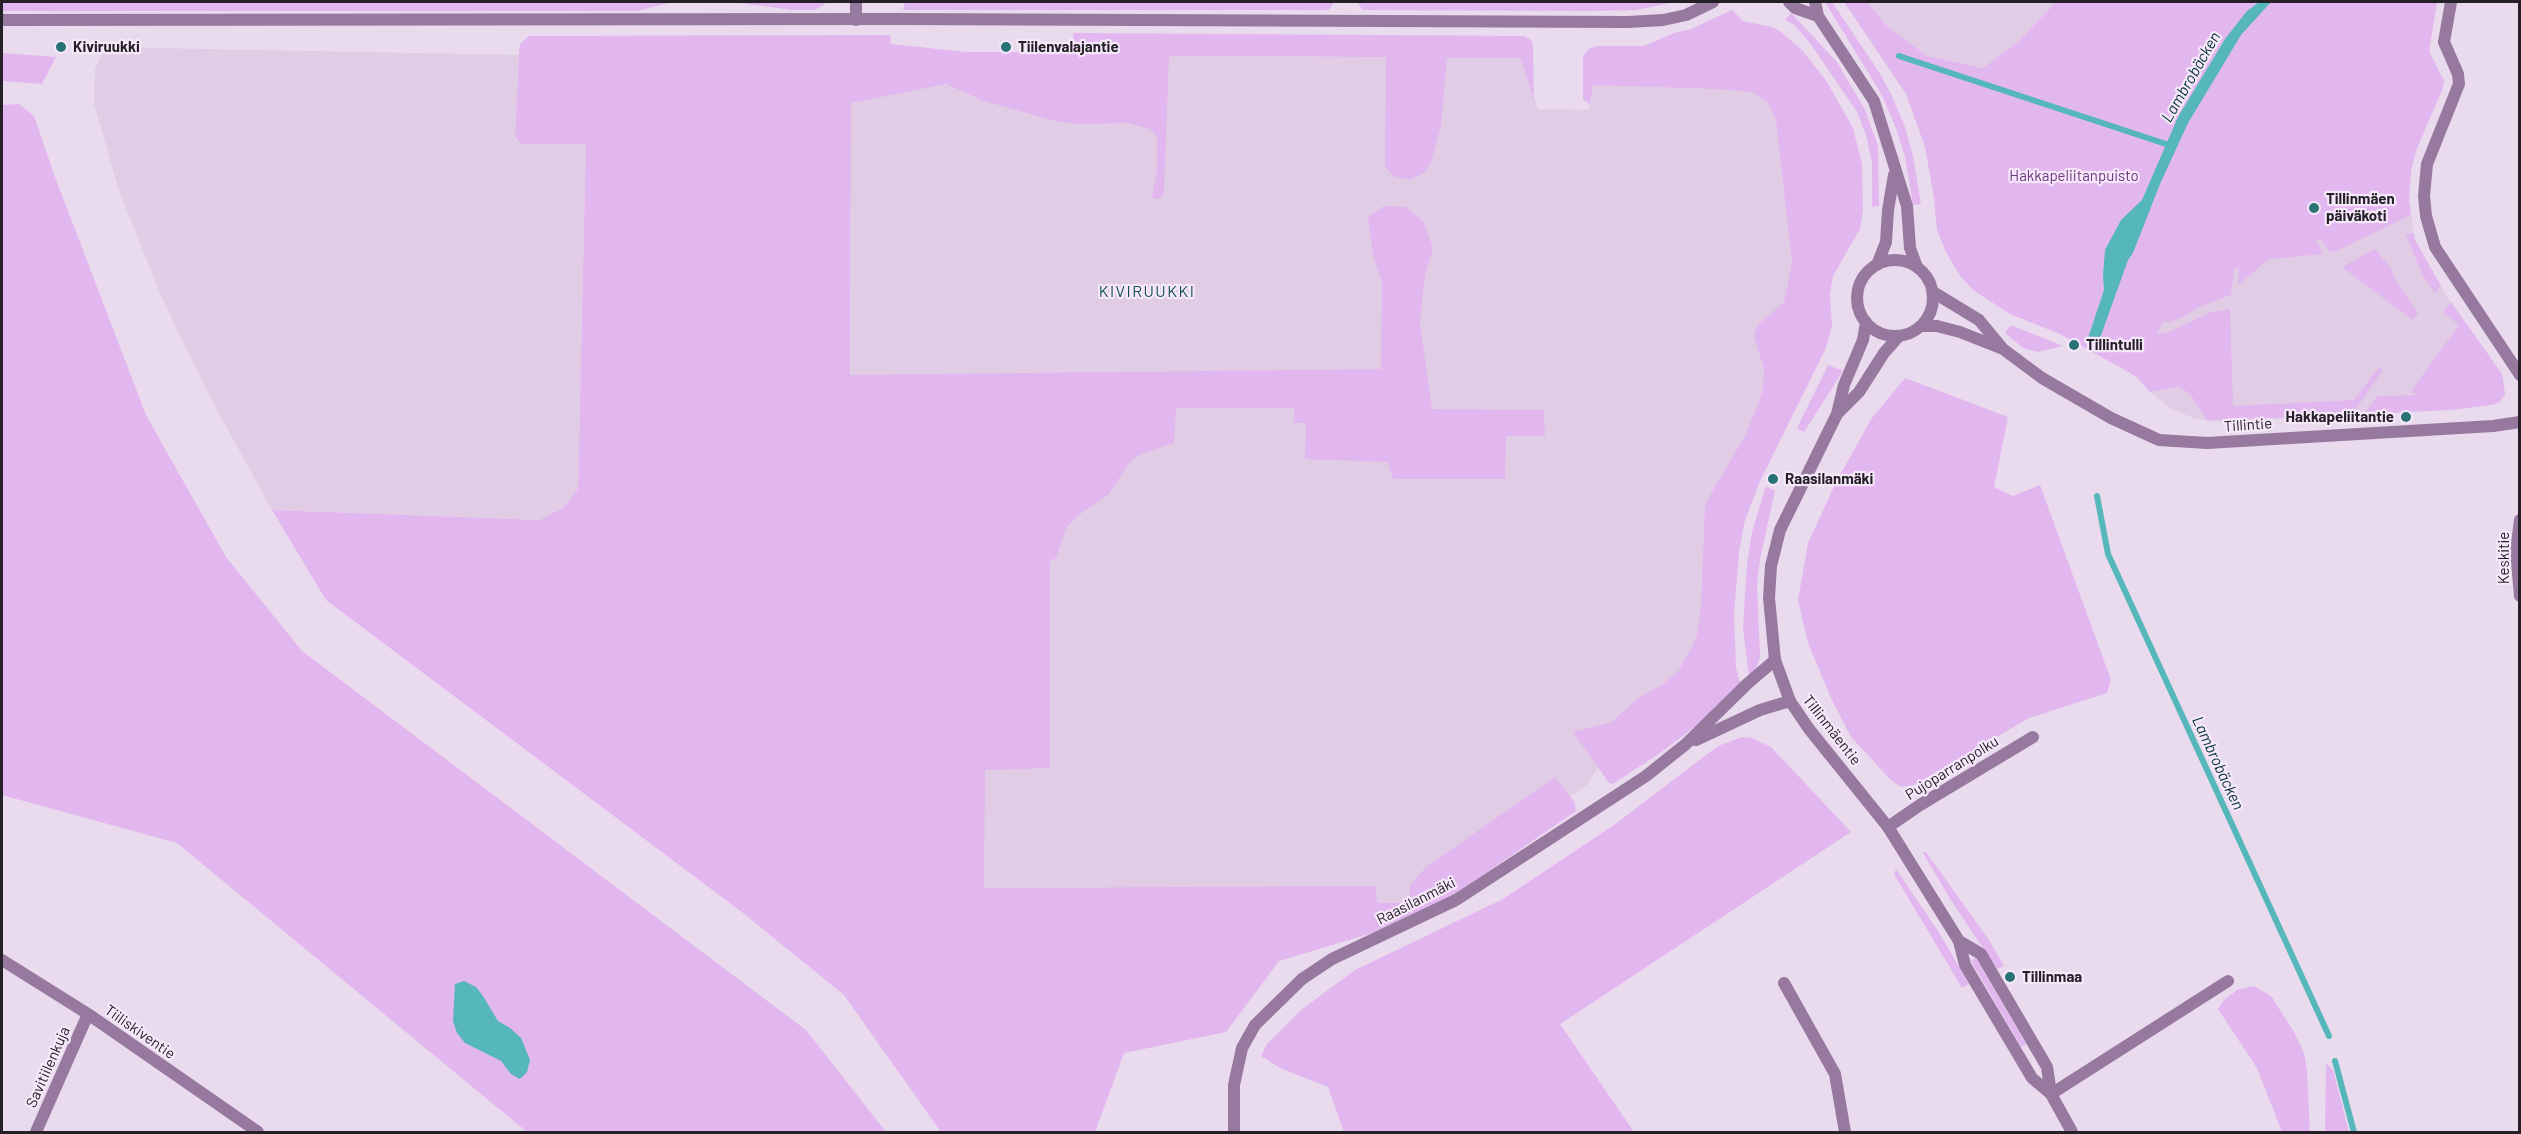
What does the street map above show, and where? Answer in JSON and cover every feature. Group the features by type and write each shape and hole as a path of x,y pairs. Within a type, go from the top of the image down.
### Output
{"street":[{"path":"856,2 856,20"},
{"path":"2,20 1628,22 1663,20 1686,15 1713,2"},
{"path":"1789,2 1795,8 1818,16"},
{"path":"1815,2 1818,16 1874,101 1890,149 1894,173 1907,206 1910,248 1917,267"},
{"path":"2451,2 2444,42 2458,74 2459,84 2427,164 2424,196 2426,216 2435,247 2520,375"},
{"path":"1877,265 1887,243 1887,210 1894,173"},
{"path":"1898,260 1917,267 1924,274 1933,292 1931,310 1922,326 1915,331 1899,336 1881,333 1866,322 1858,305 1859,286 1870,270 1877,265 1898,260"},
{"name":"Tillintie","path":"1933,292 1979,320 2002,349"},
{"name":"Tillinmäentie","path":"1866,322 1863,340 1844,385 1837,414 1795,495 1780,530 1771,566 1769,598 1775,660 1790,701 1809,729 1888,827 1959,941 1965,965 2032,1078 2051,1094 2072,1132"},
{"name":"Tillintie","path":"1922,326 1937,326 1960,332 2002,349 2042,378 2102,413 2144,435 2176,442 2493,426 2520,422"},
{"name":"Tillinmäentie","path":"1837,414 1859,392 1884,353 1899,336"},
{"name":"Keskitie","path":"2520,520 2516,551 2520,596"},
{"name":"Raasilanmäki","path":"1234,1132 1234,1085 1242,1048 1255,1026 1302,980 1332,959 1456,900 1637,782 1686,744 1775,660"},
{"name":"Raasilanmäki","path":"1686,744 1760,710 1790,701"},
{"name":"Pujoparranpolku","path":"1888,827 1920,805 2033,737"},
{"name":"Tillinmäentie","path":"1959,941 1982,954 2048,1067 2051,1094"},
{"name":"Tiiliskiventie","path":"2,960 88,1014 258,1132"},
{"path":"2051,1094 2228,981"},
{"path":"1784,983 1835,1074 1845,1132"},
{"name":"Savitiilenkuja","path":"36,1132 88,1014"}],"shaded area":[{"path":"1867,2 2056,2 2019,41 1983,68 1927,56 1886,25"},
{"name":"Tillinmäen päiväkoti","path":"2437,2 2429,51 2444,81 2417,148 2411,170 2409,201 2415,240 2447,297 2502,374 2505,394 2500,402 2450,410 2216,422 2193,418 2171,409 2137,378 2176,292"},
{"path":"104,47 519,55 515,138 522,144 586,144 578,489 563,508 541,520 272,510 210,397 161,296 119,191 94,104 95,70"},
{"path":"1595,55 1788,57 1822,213 1733,517 1721,677 1598,768 1587,785 1409,903 1376,903 1376,887 984,888 850,397 851,103 913,89 1162,56 1520,58 1538,109 1589,110"}],"green space":[{"path":"2,2 673,2 637,11 2,11"},
{"path":"741,2 825,2 825,4 815,10 793,10"},
{"path":"905,2 1334,2 1330,9 1326,10 903,10"},
{"path":"1357,2 1675,2 1636,10 1598,11 1363,10"},
{"path":"1825,2 1832,2 1891,94 1905,127 1913,156 1921,204 1913,205 1905,157 1883,97"},
{"name":"Hakkapeliitanpuisto","path":"1844,2 1867,2 1886,25 1927,56 1983,68 2019,41 2056,2 2437,2 2429,51 2444,81 2417,148 2411,170 2409,201 2411,215 2336,251 2330,252 2322,240 2316,240 2323,254 2269,259 2238,285 2239,266 2234,269 2231,295 2201,306 2181,318 2169,322 2163,321 2157,334 2169,332 2211,312 2230,309 2233,406 2354,400 2379,367 2383,370 2352,415 2207,420 2191,395 2179,386 2150,392 2137,377 2060,334 2010,314 1973,290 1960,276 1937,230 1925,147 1906,94"},
{"path":"1732,10 1743,21 1772,27 1781,32 1803,51 1827,82 1853,128 1862,164 1863,211 1860,229 1833,276 1830,294 1832,326 1826,348 1760,481 1745,520 1739,552 1734,614 1736,668 1741,686 1708,717 1613,784 1609,783 1573,732 1612,722 1637,699 1663,684 1679,670 1692,647 1697,635 1701,608 1705,504 1745,436 1756,409 1763,389 1764,368 1754,337 1755,331 1759,324 1784,302 1792,263 1776,120 1768,102 1752,92 1593,85 1590,104 1583,100 1583,56 1589,49 1598,46 1644,46 1674,33 1691,29"},
{"path":"1791,13 1837,62 1865,110 1878,146 1879,206 1872,207 1872,163 1866,135 1857,112 1810,43 1794,25 1785,20"},
{"path":"1073,33 1524,36 1531,40 1533,45 1534,99 1520,58 1447,58 1441,126 1431,162 1423,174 1409,180 1393,176 1385,166 1386,57 1169,56 1164,192 1161,198 1156,199 1152,197 1157,172 1157,137 1150,129 1127,123 1076,124 1055,121 984,101 946,84 851,103 850,375 1381,369 1382,283 1373,255 1368,217 1384,206 1405,207 1424,222 1433,248 1425,275 1420,323 1432,409 1544,410 1545,436 1506,436 1505,479 1393,479 1388,463 1385,462 1305,459 1306,423 1294,423 1294,408 1176,408 1174,443 1139,455 1128,464 1109,494 1076,517 1066,528 1056,558 1050,561 1050,768 985,770 984,888 1376,886 1377,903 1409,903 1410,885 1426,867 1555,777 1575,803 1576,811 1451,897 1372,933 1279,961 1226,1032 1124,1053 1095,1132 941,1132 844,995 743,913 326,600 272,510 540,520 563,508 578,489 586,144 522,144 515,137 520,44 529,36 890,35 891,44 966,52 1026,52 1074,41"},
{"path":"2,53 56,57 42,84 2,81"},
{"path":"19,104 34,116 146,415 226,557 302,651 806,1030 886,1132 527,1132 177,843 2,795 2,105"},
{"path":"2414,233 2415,240 2441,286 2435,293 2422,274 2406,234"},
{"path":"2375,249 2391,268 2396,281 2418,313 2413,320 2342,267"},
{"path":"2451,302 2502,374 2505,394 2500,402 2450,410 2364,414 2377,396 2417,395 2411,391 2459,325 2443,312"},
{"path":"2011,325 2063,346 2038,352 2023,348 2005,333"},
{"path":"1828,365 1843,371 1804,432 1797,428"},
{"path":"1905,378 2008,417 1994,487 2013,496 2040,485 2111,680 2107,693 2029,718 1914,785 1901,787 1891,780 1851,737 1831,698 1808,643 1798,600 1808,543 1837,480 1872,418"},
{"path":"1766,486 1775,491 1760,559 1757,584 1760,657 1756,669 1749,676 1743,628 1747,564 1752,532"},
{"path":"1742,737 1752,738 1771,747 1851,832 1560,1024 1634,1132 1344,1132 1328,1087 1280,1068 1261,1056 1267,1044 1301,1010 1355,970 1503,899 1614,825 1718,746"},
{"path":"1926,852 1989,940 2004,966 1997,969 1951,900 1923,853"},
{"path":"1896,869 1938,931 1969,984 1962,988 1894,874"},
{"path":"1976,958 2026,1044 2021,1047 1971,961"},
{"path":"2254,986 2271,996 2294,1032 2304,1053 2310,1132 2282,1132 2257,1068 2218,1009 2224,1000 2237,990"},
{"path":"2326,1063 2333,1070 2349,1132 2325,1132"}],"water":[{"path":"2259,2 2271,2 2241,35 2188,123 2128,260 2099,341 2096,345 2091,345 2088,338 2104,290 2105,250 2121,220 2142,200 2178,117 2225,39 2247,11"},
{"path":"464,981 476,987 498,1021 521,1038 530,1060 527,1072 520,1079 511,1074 501,1061 465,1043 457,1033 453,1021 455,984"}],"waterway":[{"path":"1899,56 2169,145"},
{"name":"Lambrobäcken","path":"2097,496 2108,554 2329,1036"},
{"name":"Lambrobäcken","path":"2335,1061 2354,1132"}],"place":[{"name":"Kiviruukki","path":"61,47"},
{"name":"Tiilenvalajantie","path":"1006,47"},
{"name":"Tillinmäen päiväkoti","path":"2314,208"},
{"name":"Tillintulli","path":"2074,345"},
{"name":"Hakkapeliitantie","path":"2406,417"},
{"name":"Raasilanmäki","path":"1773,479"},
{"name":"Tillinmaa","path":"2010,977"}],"district":[{"name":"KIVIRUUKKI","path":"1147,292"}]}
